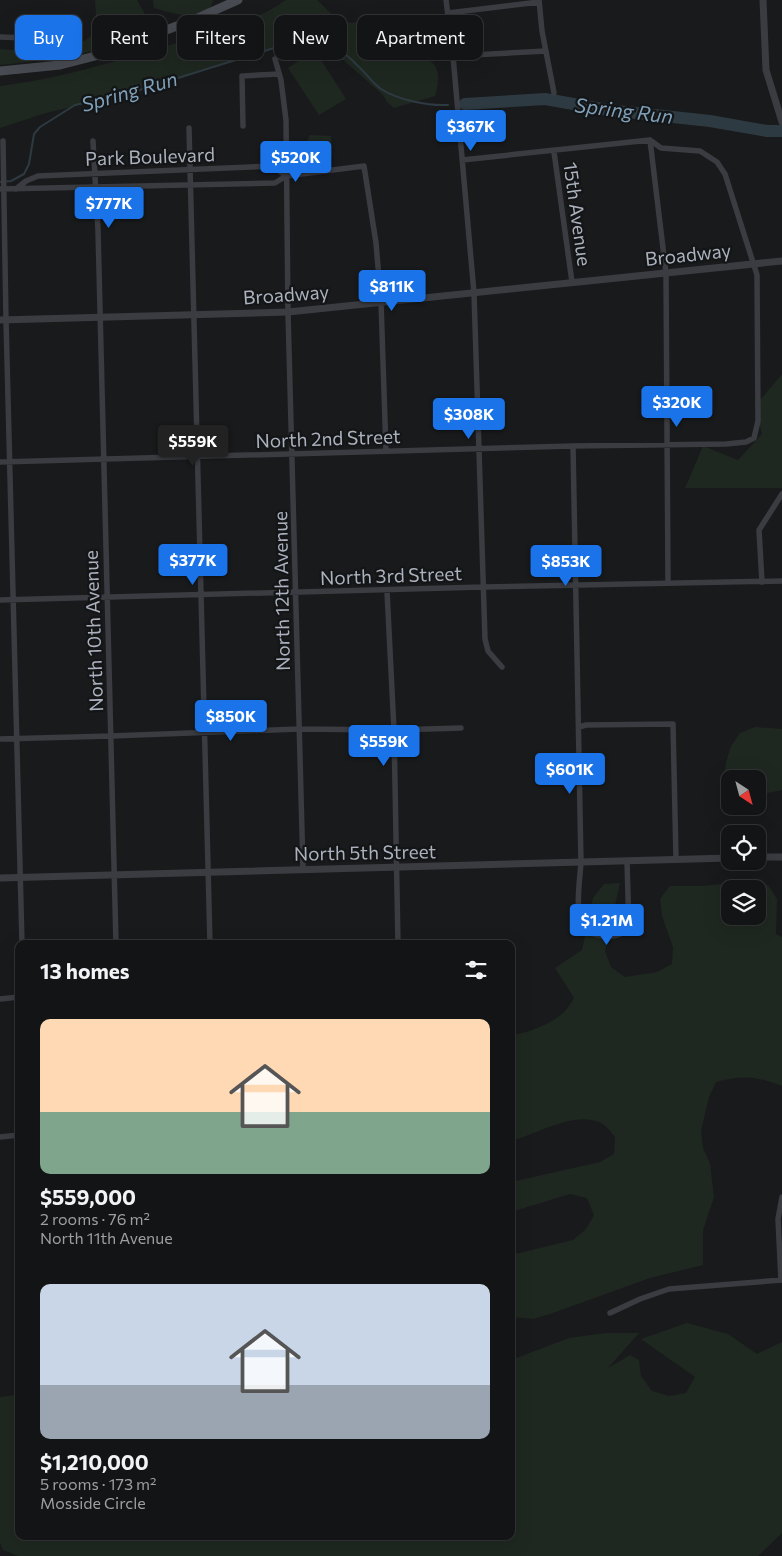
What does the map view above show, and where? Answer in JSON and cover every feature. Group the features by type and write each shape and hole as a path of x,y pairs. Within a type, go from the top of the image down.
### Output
{"main road":[{"path":"0,72 53,66 99,55 193,20 238,0"}],"street":[{"path":"446,0 448,13 539,1 554,93"},
{"path":"763,0 766,70 782,122"},
{"path":"0,37 15,37"},
{"path":"483,55 546,52"},
{"name":"North 12th Avenue","path":"275,60 285,106 288,312 303,869"},
{"path":"453,60 474,293 485,639 488,651 502,667"},
{"path":"243,126 242,76 279,74"},
{"path":"189,128 210,940"},
{"path":"462,160 554,152 650,140 661,148 700,151 717,162 725,174 754,263"},
{"path":"650,140 666,272 668,583"},
{"path":"3,141 3,320 10,462 22,940"},
{"name":"North 10th Avenue","path":"93,142 97,188 101,317 106,598 116,940"},
{"name":"15th Avenue","path":"554,152 572,282"},
{"name":"Park Boulevard","path":"16,189 38,176 96,173 273,166 286,176"},
{"name":"Park Boulevard","path":"2,189 275,183 286,176 364,166 376,243 381,302"},
{"name":"Broadway","path":"3,320 288,312 782,261"},
{"name":"North 2nd Street","path":"0,462 746,442 754,438 758,421 757,275 754,263"},
{"path":"381,302 386,451"},
{"path":"573,446 581,863 579,899 580,919 583,928 592,934 603,936 616,935 628,930 627,861"},
{"path":"762,582 759,530 782,494"},
{"name":"North 3rd Street","path":"0,600 782,581"},
{"path":"387,590 394,730 398,940"},
{"path":"579,727 586,725 673,724 676,860"},
{"path":"0,738 299,729 394,730 461,728"},
{"path":"766,857 782,857"},
{"name":"North 5th Street","path":"0,878 721,858"},
{"path":"0,999 15,997"},
{"path":"0,1137 15,1135"},
{"path":"610,1313 640,1299 669,1289 781,1280 778,1219 782,1197"}],"shaded area":[{"path":"95,0 137,0 145,15 96,15"},
{"path":"153,0 213,0 210,8 197,15 179,14 154,8"},
{"path":"286,0 317,0 333,15 274,15 274,49 264,52 264,15 260,15"},
{"path":"347,22 357,23 357,60 428,60 435,65 438,75 438,86 435,96 394,108 383,95 343,60 347,60"},
{"path":"92,34 92,51 82,53 83,42"},
{"path":"177,43 177,60 238,60 138,91 46,113 0,128 0,86 43,79 119,60 167,60 167,46"},
{"path":"0,49 15,50 15,60 40,60 0,65"},
{"path":"300,60 321,60 346,99 319,115 288,68"},
{"path":"310,135 331,136 332,157 307,157 305,145"},
{"path":"782,374 782,488 685,488 703,446 738,460 762,434 755,406"},
{"path":"755,727 782,729 782,790 766,793 766,770 725,770 731,746 740,733"},
{"path":"620,883 605,951 611,967 625,977 657,972 672,964 673,947 662,916 660,899 670,886 721,884 721,925 766,925 766,885 768,885 777,899 776,934 782,937 782,1086 757,1078 734,1078 716,1082 709,1097 701,1131 703,1148 710,1163 714,1197 703,1230 703,1265 650,1278 533,1319 515,1317 515,1254 573,1240 586,1229 594,1215 587,1198 570,1194 515,1211 515,1181 600,1162 614,1154 615,1137 601,1123 580,1119 556,1124 515,1140 515,1034 532,1030 554,1020 565,1011 573,1000 574,998 555,968 582,950 593,898 604,884"},
{"path":"687,1323 728,1334 757,1354 782,1342 782,1533 758,1556 18,1556 3,1550 0,1543 0,1397 15,1395 15,1540 515,1540 515,1358 569,1338 605,1333 639,1333 608,1368 630,1355 639,1360 641,1376 652,1391 669,1396 686,1393 695,1377 641,1339"}],"waterway":[{"name":"Spring Run","path":"0,182 11,181 24,174 29,164 34,134 40,127 75,105 130,93 274,48 292,34 300,33 319,37 338,49 378,87 388,93 413,101 448,105"},
{"name":"Spring Run","path":"465,104 545,99 608,110 710,121 767,131 782,131"}]}
